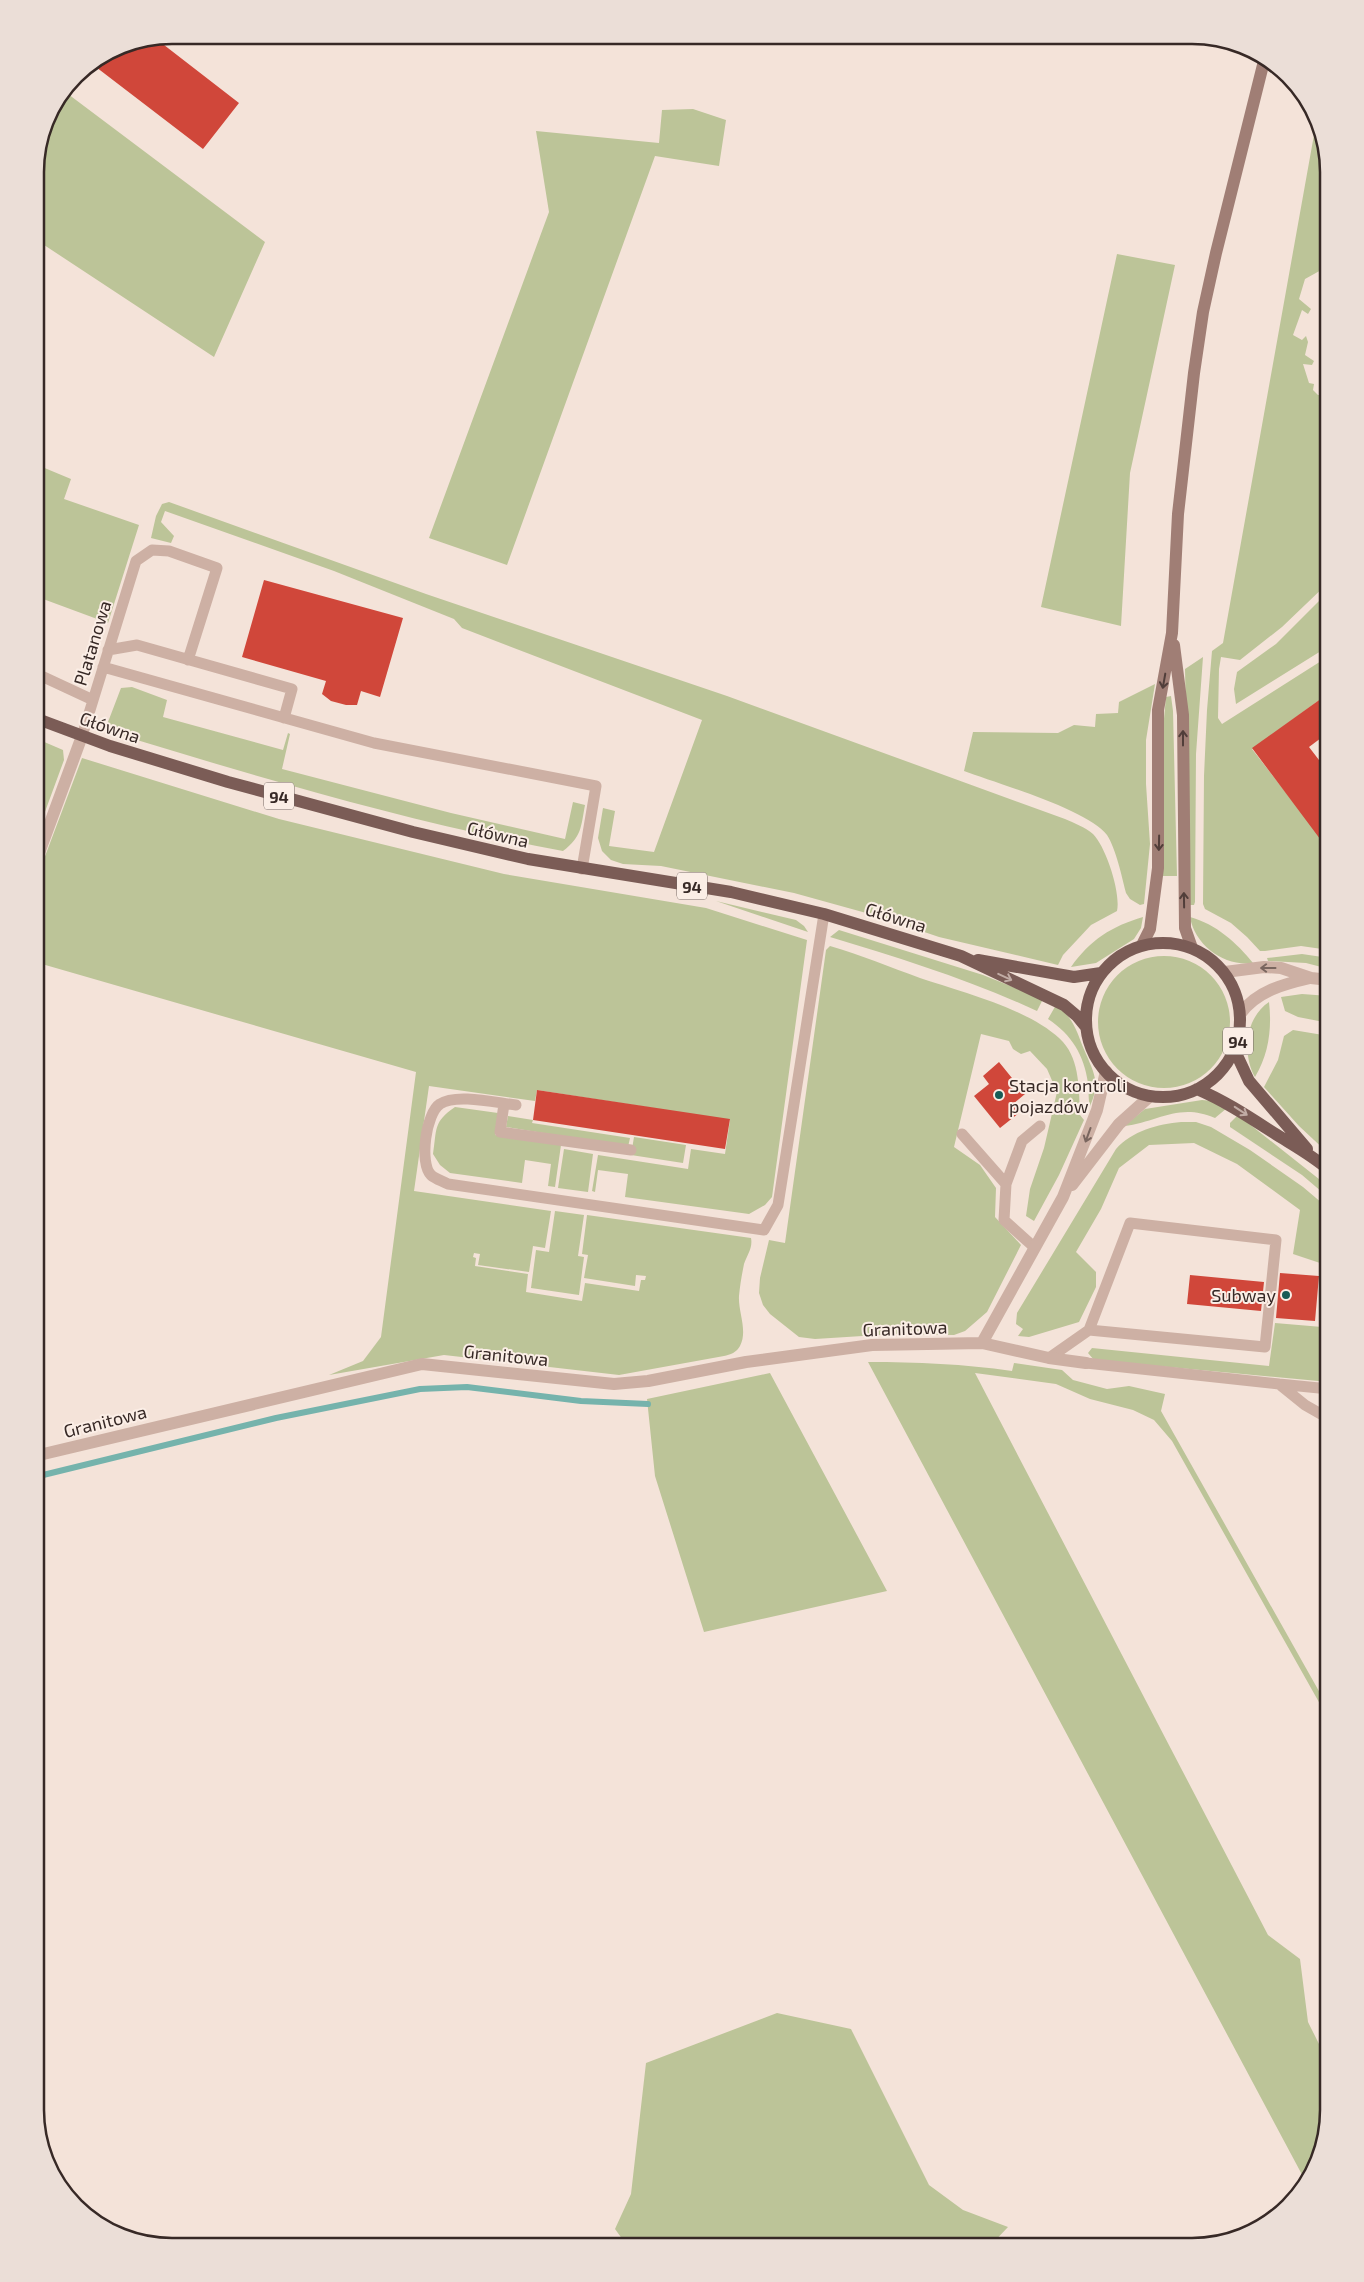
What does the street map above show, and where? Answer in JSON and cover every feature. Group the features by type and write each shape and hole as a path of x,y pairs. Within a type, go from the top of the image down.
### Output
{"main road":[{"path":"1142,945 1150,928 1158,868 1158,710 1172,633 1178,514 1194,373 1216,253 1263,65"},
{"path":"1172,633 1183,714 1185,928 1192,948"},
{"name":"Główna","path":"44,721 82,736 228,782 374,822 528,859 731,892 824,914 961,956 1074,977 1102,973"},
{"name":"94","path":"1160,943 1192,948 1208,956 1225,972 1235,990 1241,1014 1239,1038 1235,1051 1219,1073 1197,1089 1181,1095 1149,1097 1131,1090 1106,1072 1093,1051 1086,1027 1089,999 1102,973 1122,955 1142,945 1160,943"},
{"name":"Główna","path":"961,956 1064,1005 1086,1027"},
{"name":"94","path":"1235,1051 1249,1081 1287,1123 1311,1155"},
{"name":"94","path":"1197,1089 1220,1098 1320,1162"}],"street":[{"path":"44,839 82,736"},
{"path":"1225,972 1281,968 1320,979"},
{"path":"1241,1014 1254,999 1271,990 1282,985 1311,978"},
{"path":"982,1343 1063,1196 1097,1110 1106,1072"},
{"path":"1063,1196 1119,1124 1149,1097"},
{"name":"Granitowa","path":"44,1454 422,1364 614,1384 648,1381 746,1362 872,1345 982,1343 1050,1358 1086,1363"}],"lane":[{"name":"Platanowa","path":"82,736 136,561 152,550 169,551 217,568 188,660"},
{"path":"108,650 137,645 292,689 284,718"},
{"path":"103,667 374,743 596,786 582,868"},
{"path":"44,677 93,700"},
{"path":"516,1106 455,1098 440,1104 430,1118 424,1161 431,1175 448,1184 764,1230 778,1205 824,914"},
{"path":"504,1104 500,1132 632,1150"},
{"path":"1034,1247 1004,1220 1006,1184 1022,1141 1040,1126"},
{"path":"962,1134 1006,1184"},
{"path":"1050,1358 1089,1330 1130,1223 1276,1240 1265,1347 1089,1330"},
{"name":"Granitowa","path":"1086,1363 1320,1388"},
{"path":"1279,1384 1320,1415"}],"green space":[{"path":"69,95 265,242 214,357 44,245 45,155 53,123"},
{"path":"693,109 726,120 719,166 655,156 507,565 429,538 549,212 536,131 659,143 662,110"},
{"path":"1314,134 1320,163 1320,271 1305,279 1299,299 1311,309 1308,314 1302,310 1293,335 1302,340 1306,336 1308,342 1305,355 1314,361 1312,365 1303,364 1309,383 1314,384 1313,390 1320,395 1320,591 1282,627 1240,660 1221,657 1218,718 1222,724 1320,662 1320,700 1252,749 1320,836 1320,949 1301,946 1260,951 1231,923 1205,909 1203,904 1204,776 1207,710 1212,651 1223,643"},
{"path":"1117,254 1175,265 1130,473 1121,626 1041,607"},
{"path":"44,468 71,479 64,499 139,525 108,623 44,599"},
{"path":"169,502 426,594 727,696 1079,825 1093,834 1103,849 1115,882 1118,903 1117,911 1091,925 1063,955 1058,965 939,937 877,916 794,893 661,866 623,864 611,860 602,851 598,838 603,808 615,811 609,846 654,852 702,720 462,628 454,619 334,571 165,511 161,522 174,536 171,543 151,538 156,516 162,504"},
{"path":"1320,600 1320,652 1236,704 1234,689 1237,672 1276,644"},
{"path":"1203,657 1196,754 1195,902 1194,905 1190,905 1185,669"},
{"path":"1155,684 1146,740 1146,784 1150,844 1144,904 1140,905 1130,899 1126,893 1113,848 1107,835 1097,826 1082,816 1041,798 964,771 973,732 1058,733 1074,725 1095,727 1096,714 1118,713 1119,702"},
{"path":"132,687 167,700 163,717 283,750 288,733 290,734 282,769 451,813 565,839 573,802 585,805 580,831 574,841 563,851 508,840 344,800 127,737 113,730 108,722 121,688"},
{"path":"1171,696 1177,876 1163,876 1162,740 1166,697"},
{"path":"44,742 63,750 64,760 44,814"},
{"path":"82,758 279,819 504,874 706,908 807,940 772,1197 765,1205 749,1214 625,1197 628,1174 598,1170 595,1192 592,1191 598,1155 688,1169 691,1149 725,1154 730,1120 537,1090 535,1101 429,1086 414,1191 551,1211 545,1248 533,1246 529,1272 478,1265 480,1254 474,1253 473,1257 476,1258 475,1266 528,1274 526,1292 582,1301 585,1283 639,1291 641,1280 645,1280 646,1276 636,1275 635,1286 584,1278 588,1255 582,1254 587,1215 751,1238 750,1248 744,1264 739,1296 743,1328 740,1346 733,1353 726,1356 619,1375 444,1355 329,1375 363,1361 381,1337 416,1072 44,965 44,859"},
{"path":"716,901 796,920 808,932"},
{"path":"1143,917 1141,928 1134,939 1096,963 1071,967 1078,957 1102,935 1121,925"},
{"path":"1190,917 1217,929 1240,948 1253,963 1232,962 1213,952 1198,937"},
{"path":"839,930 983,975 1043,999 1037,1011 909,961 830,937"},
{"path":"830,946 1016,1011 1034,1020 1063,1042 1069,1050 1076,1067 1080,1115 1084,1120 1059,1175 1034,1221 1026,1216 1030,1189 1044,1148 1057,1092 1047,1069 1030,1051 1021,1054 1013,1049 1009,1041 981,1034 954,1147 980,1165 996,1188 995,1217 1021,1245 987,1312 965,1331 954,1335 894,1334 815,1339 799,1337 770,1314 763,1305 759,1293 760,1278 769,1240 785,1243 826,950"},
{"path":"1302,954 1320,957 1320,967 1306,963 1268,961 1267,958"},
{"path":"1164,956 1177,957 1189,961 1211,975 1225,997 1229,1009 1229,1035 1225,1047 1211,1069 1189,1083 1177,1087 1164,1088 1151,1087 1139,1083 1117,1069 1103,1047 1099,1035 1098,1022 1099,1009 1103,997 1117,975 1139,961 1151,957"},
{"path":"1302,994 1320,995 1320,1021 1298,1017 1285,1011 1281,997"},
{"path":"1269,1002 1268,1041 1264,1059 1255,1077 1248,1058 1248,1037 1255,1017"},
{"path":"1056,1005 1072,1021 1092,1068 1096,1085 1090,1106 1086,1073 1076,1046 1064,1032 1048,1019"},
{"path":"1293,1030 1320,1034 1320,1146 1299,1126 1264,1087 1278,1060 1284,1036"},
{"path":"1202,1100 1212,1101 1227,1108 1215,1118 1190,1112 1179,1112 1124,1126 1145,1109"},
{"path":"455,1107 498,1113 495,1135 561,1145 555,1187 548,1186 551,1164 525,1160 522,1183 450,1173 440,1165 433,1154 437,1127 443,1117"},
{"path":"1238,1115 1320,1180 1320,1190 1302,1175 1230,1127 1230,1123"},
{"path":"508,1116 533,1120 532,1123 630,1138 628,1147 506,1127"},
{"path":"1196,1122 1211,1127 1250,1150 1303,1187 1320,1201 1320,1263 1293,1254 1300,1210 1237,1164 1194,1143 1149,1145 1119,1168 1101,1209 1076,1252 1096,1272 1096,1287 1079,1322 1029,1337 1018,1336 1023,1329 1016,1324 1017,1313 1116,1149 1130,1137 1163,1125"},
{"path":"634,1137 686,1145 683,1163 631,1155"},
{"path":"564,1149 593,1154 588,1192 558,1188"},
{"path":"555,1211 584,1215 578,1256 584,1257 579,1295 531,1288 536,1250 549,1252"},
{"path":"1275,1323 1320,1327 1320,1381 1094,1360 1088,1353 1092,1348 1269,1366"},
{"path":"868,1362 940,1364 1012,1371 1014,1363 1062,1370 1073,1380 1107,1389 1129,1386 1165,1394 1161,1411 1320,1693 1320,1704 1172,1441 1154,1420 1133,1410 1090,1399 1056,1384 975,1373 1268,1935 1300,1959 1308,2022 1320,2046 1319,2127 1311,2159 1302,2175"},
{"path":"770,1373 887,1591 704,1632 655,1476 647,1399"},
{"path":"777,2013 851,2029 929,2185 963,2210 1008,2227 998,2238 622,2238 615,2229 631,2194 646,2063"}],"building":[{"path":"163,44 239,103 203,149 97,68 115,57 138,48"},
{"path":"264,580 403,618 380,697 361,691 357,705 346,705 331,701 322,694 326,681 242,657"},
{"path":"1320,699 1320,739 1309,747 1320,761 1320,839 1252,748"},
{"name":"Stacja kontroli pojazdów","path":"999,1062 1025,1094 1013,1104 1019,1113 1000,1128 974,1096 989,1084 983,1076"},
{"path":"537,1090 730,1119 725,1149 533,1120"},
{"path":"1280,1273 1319,1276 1315,1321 1276,1318"},
{"path":"1190,1275 1264,1282 1261,1311 1187,1304"}],"waterway":[{"path":"44,1475 276,1418 420,1389 467,1387 581,1401 648,1404"}],"place":[{"name":"Stacja kontroli pojazdów","path":"999,1095"},
{"name":"Subway","path":"1286,1295"}]}
